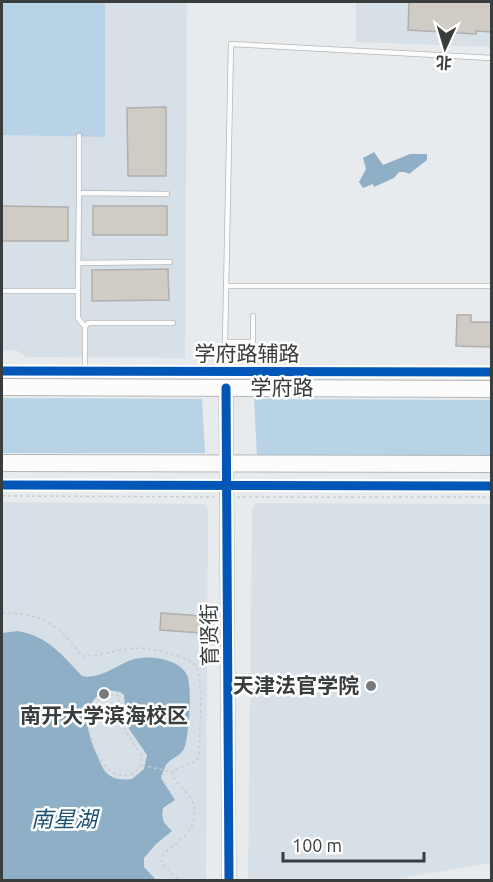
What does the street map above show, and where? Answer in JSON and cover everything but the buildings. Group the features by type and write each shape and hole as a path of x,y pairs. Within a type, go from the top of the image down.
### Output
{"highway":[{"name":"学府路","path":"2,387 492,389"},
{"path":"2,463 492,464"}],"street":[{"name":"学府路辅路","path":"2,370 492,372"},
{"name":"育贤街","path":"226,388 229,880"},
{"path":"2,485 227,491 492,486"}],"lane":[{"path":"253,316 253,342 225,342 231,44 492,58"},
{"path":"79,136 78,318 85,327 85,371"},
{"path":"79,193 167,194"},
{"path":"78,263 170,262"},
{"path":"227,286 492,286"},
{"path":"2,291 78,291"},
{"path":"85,327 88,323 173,323"}],"path":[{"path":"2,496 227,491 492,497"},
{"path":"2,613 32,615 51,623 66,634 82,656 93,657 128,649 153,649 195,664 201,684 199,755 196,761 171,772 143,765"},
{"path":"110,694 118,696 120,722 142,758 143,765 133,774 116,775 110,772 102,761 90,731 92,708 100,698 110,694"},
{"path":"171,772 175,782 192,801 194,817 189,834 163,854 161,863 179,880"}],"shaded area":[{"path":"2,2 187,2 185,358 26,357 18,351 2,350"},
{"path":"2,2 105,2 105,137 2,135"},
{"path":"356,2 491,2 491,47 356,42"},
{"path":"2,398 202,399 205,453 2,453"},
{"path":"254,399 491,400 491,457 257,456"},
{"name":"南开大学滨海校区","path":"2,502 204,504 208,508 206,880 2,880"},
{"name":"天津法官学院","path":"256,503 491,504 491,863 389,880 248,880 252,508"}],"water":[{"path":"374,152 383,165 410,154 427,154 427,160 409,174 399,172 394,178 374,187 373,184 363,188 359,182 366,169 363,158"},
{"name":"南星湖","path":"18,631 47,642 82,676 96,676 128,661 147,657 169,661 186,673 190,698 185,746 184,750 166,765 161,778 175,800 163,808 162,812 164,821 172,831 144,858 144,867 156,880 2,880 2,633","holes":["108,690 124,695 127,726 147,755 144,769 132,779 117,779 105,771 93,746 88,728 92,702"]}],"cycle path":[{"path":"2,371 492,372"},
{"path":"226,388 229,880"},
{"path":"2,485 492,486"}],"place":[{"name":"天津法官学院","path":"371,686"},
{"name":"南开大学滨海校区","path":"104,694"}]}
